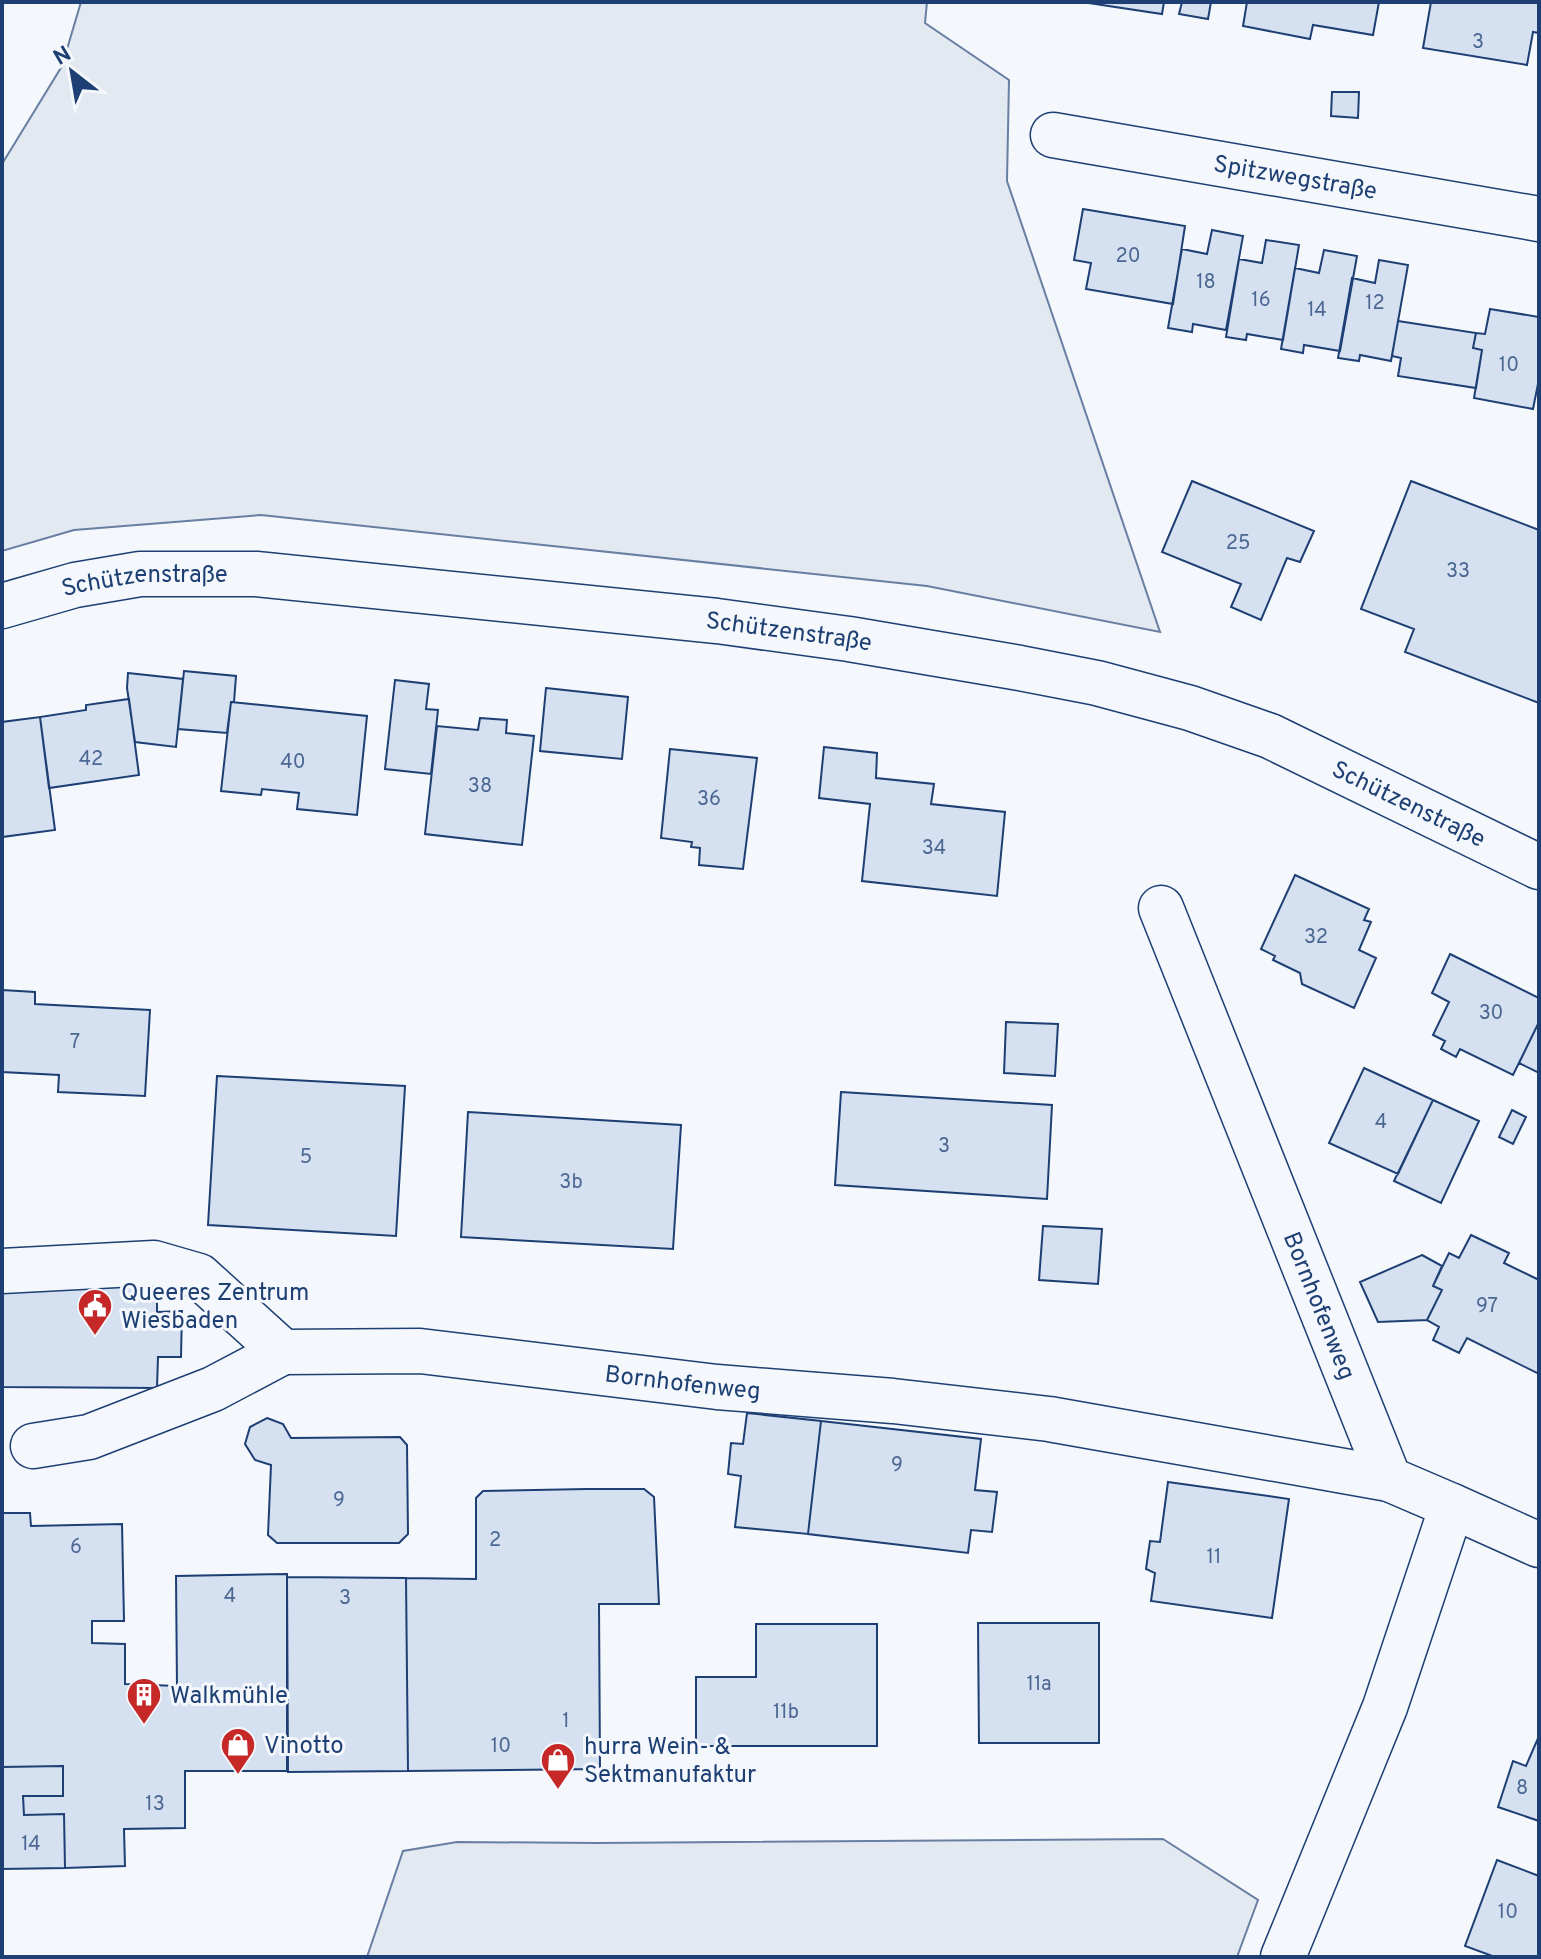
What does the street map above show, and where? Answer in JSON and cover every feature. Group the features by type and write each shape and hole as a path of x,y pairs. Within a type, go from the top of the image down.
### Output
{"street":[{"name":"Spitzwegstraße","path":"1053,135 1539,219"},
{"name":"Schützenstraße","path":"2,606 75,585 140,574 256,574 717,621 849,639 1020,668 1097,683 1190,708 1270,736 1539,867"},
{"name":"Bornhofenweg","path":"1161,908 1389,1479"},
{"path":"2,1271 154,1263 199,1276 283,1352 213,1389 89,1437 33,1446"},
{"name":"Bornhofenweg","path":"283,1352 420,1351 686,1384 893,1401 1049,1419 1389,1479 1539,1545"},
{"path":"1283,1957 1385,1707 1452,1506"}],"shaded area":[{"path":"81,2 927,2 925,23 1009,80 1007,181 1160,632 927,586 261,515 74,530 2,551 2,164 62,66"},
{"path":"1163,1839 1258,1900 1237,1957 367,1957 403,1851 457,1842"}],"building":[{"path":"1082,2 1164,2 1162,14"},
{"path":"1182,2 1211,2 1208,19 1179,14"},
{"path":"1247,2 1379,2 1373,35 1313,25 1310,39 1243,26"},
{"path":"1431,2 1539,2 1539,33 1533,32 1527,65 1423,48"},
{"path":"1332,92 1359,92 1358,118 1331,116"},
{"path":"1083,209 1185,226 1173,304 1086,289 1091,263 1074,260"},
{"path":"1212,230 1243,236 1226,330 1193,324 1192,332 1168,328 1182,249 1207,254"},
{"path":"1266,240 1299,245 1283,340 1247,334 1246,340 1226,337 1239,259 1262,263"},
{"path":"1324,250 1357,256 1340,351 1304,345 1303,353 1281,349 1295,268 1319,273"},
{"path":"1379,260 1408,265 1391,361 1360,355 1359,361 1338,358 1352,278 1375,283"},
{"path":"1490,309 1539,317 1539,379 1533,409 1474,398 1482,350 1473,348 1476,333 1485,334"},
{"path":"1398,321 1476,333 1473,348 1482,350 1476,388 1398,376 1401,358 1392,356"},
{"path":"1192,481 1314,531 1300,562 1287,558 1261,620 1231,607 1241,584 1162,552"},
{"path":"1411,481 1539,530 1539,703 1405,652 1414,629 1361,609"},
{"path":"184,671 236,676 227,733 178,729"},
{"path":"128,673 183,679 176,747 135,742 127,688"},
{"path":"395,680 429,684 426,709 438,710 431,774 385,769"},
{"path":"546,688 628,697 622,759 540,751"},
{"path":"129,699 139,775 49,788 40,717 86,710 86,705"},
{"path":"231,702 367,716 357,815 297,809 299,793 262,789 261,795 221,791"},
{"path":"40,717 55,830 2,837 2,722"},
{"path":"480,718 507,720 506,733 534,736 522,845 425,834 437,726 478,730"},
{"path":"824,747 877,753 876,778 934,784 931,804 1005,812 997,896 862,881 870,804 819,798"},
{"path":"670,749 757,758 743,869 699,865 700,848 691,847 692,842 661,838"},
{"path":"1295,875 1369,909 1364,920 1371,922 1359,950 1376,958 1354,1008 1302,984 1300,973 1273,960 1275,956 1261,949"},
{"path":"1450,954 1539,998 1539,1022 1513,1075 1460,1049 1456,1057 1441,1049 1445,1041 1433,1035 1449,1002 1432,993"},
{"path":"2,990 35,992 35,1004 150,1010 145,1096 58,1092 59,1075 2,1072"},
{"path":"1006,1022 1058,1024 1055,1076 1004,1073"},
{"path":"1539,1022 1539,1073 1519,1063"},
{"path":"1364,1068 1433,1100 1398,1174 1329,1143"},
{"path":"217,1076 405,1086 396,1236 208,1225"},
{"path":"841,1092 1052,1105 1047,1199 835,1185"},
{"path":"1433,1100 1479,1121 1441,1203 1394,1181"},
{"path":"1512,1110 1526,1117 1513,1144 1499,1137"},
{"path":"468,1112 681,1125 673,1249 461,1237"},
{"path":"1043,1226 1102,1229 1098,1284 1039,1280"},
{"path":"1471,1235 1509,1253 1504,1263 1539,1280 1539,1374 1467,1338 1459,1353 1433,1340 1439,1327 1427,1320 1442,1290 1433,1286 1449,1253 1459,1258"},
{"path":"1422,1255 1442,1266 1433,1286 1442,1290 1427,1320 1378,1322 1360,1282"},
{"path":"2,1285 157,1285 157,1312 182,1311 181,1357 158,1357 157,1388 2,1387"},
{"path":"747,1413 821,1421 808,1534 735,1527 741,1476 728,1474 731,1443 743,1444"},
{"path":"267,1418 283,1424 291,1438 400,1437 407,1445 408,1534 399,1543 277,1543 268,1535 271,1465 255,1460 245,1444 250,1427"},
{"path":"821,1421 981,1439 975,1490 997,1492 992,1532 971,1530 968,1553 808,1534"},
{"path":"1168,1482 1289,1499 1272,1618 1151,1601 1155,1573 1146,1569 1150,1541 1160,1542"},
{"path":"644,1489 654,1497 659,1604 599,1604 600,1769 408,1771 406,1578 476,1579 476,1498 483,1491"},
{"name":"Walkmühle","path":"2,1513 30,1513 31,1526 122,1524 124,1621 92,1621 92,1643 125,1644 125,1684 177,1686 176,1576 287,1574 287,1771 185,1771 185,1828 124,1829 125,1866 65,1868 64,1814 24,1815 23,1796 63,1796 63,1766 2,1767"},
{"path":"287,1577 406,1578 408,1771 288,1772"},
{"path":"978,1623 1099,1623 1099,1743 979,1743"},
{"path":"756,1624 877,1624 877,1746 696,1746 696,1677 756,1677"},
{"path":"1539,1736 1539,1821 1498,1807 1513,1761 1526,1766"},
{"path":"63,1766 63,1796 23,1796 24,1815 64,1814 65,1868 2,1869 2,1767"},
{"path":"1497,1860 1539,1876 1539,1957 1495,1957 1465,1946"}],"place":[{"name":"Queeres Zentrum Wiesbaden","path":"95,1337"},
{"name":"Walkmühle","path":"144,1726"},
{"name":"Vinotto","path":"238,1776"},
{"name":"hurra Wein- & Sektmanufaktur","path":"558,1791"}]}
